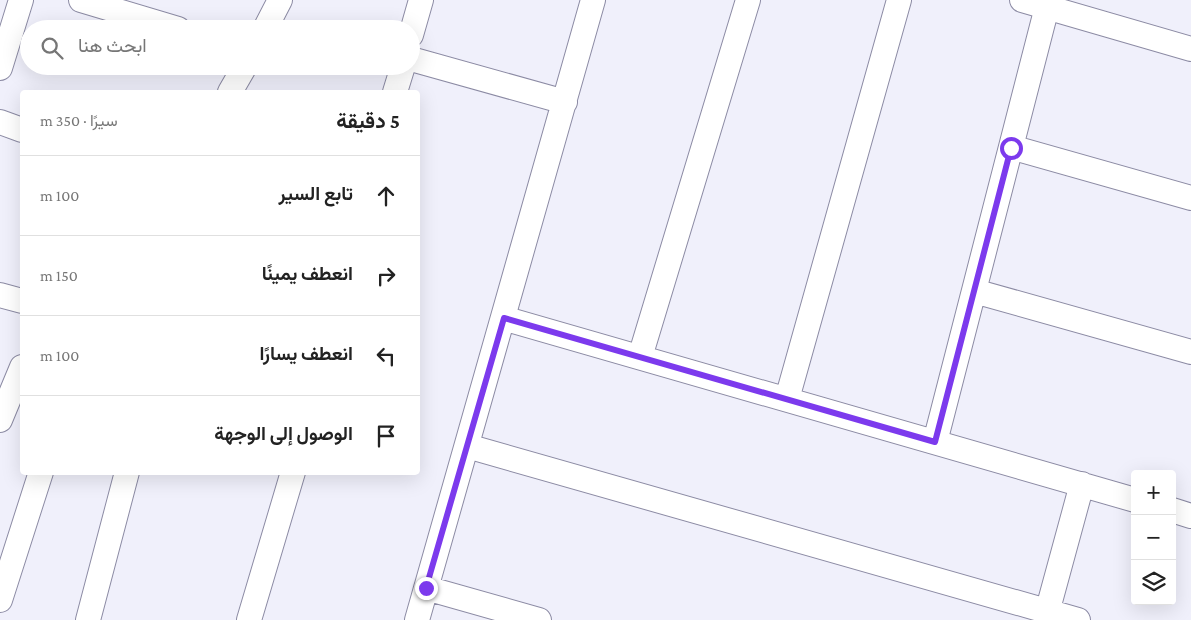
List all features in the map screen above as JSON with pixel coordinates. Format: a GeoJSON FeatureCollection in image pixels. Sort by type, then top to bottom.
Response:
{"type":"FeatureCollection","features":[{"type":"Feature","properties":{"kind":"street"},"geometry":{"type":"LineString","coordinates":[[0,68],[21,0]]}},
{"type":"Feature","properties":{"kind":"street"},"geometry":{"type":"LineString","coordinates":[[81,0],[120,6],[155,20]]}},
{"type":"Feature","properties":{"kind":"street"},"geometry":{"type":"LineString","coordinates":[[270,20],[280,0]]}},
{"type":"Feature","properties":{"kind":"street"},"geometry":{"type":"LineString","coordinates":[[415,20],[421,0]]}},
{"type":"Feature","properties":{"kind":"street"},"geometry":{"type":"LineString","coordinates":[[417,620],[593,0]]}},
{"type":"Feature","properties":{"kind":"street"},"geometry":{"type":"LineString","coordinates":[[640,357],[748,0]]}},
{"type":"Feature","properties":{"kind":"street"},"geometry":{"type":"LineString","coordinates":[[787,399],[899,0]]}},
{"type":"Feature","properties":{"kind":"street"},"geometry":{"type":"LineString","coordinates":[[1022,0],[1191,49]]}},
{"type":"Feature","properties":{"kind":"street"},"geometry":{"type":"LineString","coordinates":[[935,442],[1047,7]]}},
{"type":"Feature","properties":{"kind":"street"},"geometry":{"type":"LineString","coordinates":[[420,62],[565,102]]}},
{"type":"Feature","properties":{"kind":"street"},"geometry":{"type":"LineString","coordinates":[[231,90],[240,75]]}},
{"type":"Feature","properties":{"kind":"street"},"geometry":{"type":"LineString","coordinates":[[396,90],[400,75]]}},
{"type":"Feature","properties":{"kind":"street"},"geometry":{"type":"LineString","coordinates":[[0,122],[20,129]]}},
{"type":"Feature","properties":{"kind":"street"},"geometry":{"type":"LineString","coordinates":[[1011,148],[1191,198]]}},
{"type":"Feature","properties":{"kind":"street"},"geometry":{"type":"LineString","coordinates":[[974,292],[1191,352]]}},
{"type":"Feature","properties":{"kind":"street"},"geometry":{"type":"LineString","coordinates":[[0,294],[20,300]]}},
{"type":"Feature","properties":{"kind":"street"},"geometry":{"type":"LineString","coordinates":[[504,318],[1131,499]]}},
{"type":"Feature","properties":{"kind":"street"},"geometry":{"type":"LineString","coordinates":[[0,420],[20,371]]}},
{"type":"Feature","properties":{"kind":"street"},"geometry":{"type":"LineString","coordinates":[[467,446],[1046,616],[1078,620]]}},
{"type":"Feature","properties":{"kind":"street"},"geometry":{"type":"LineString","coordinates":[[0,600],[40,475]]}},
{"type":"Feature","properties":{"kind":"street"},"geometry":{"type":"LineString","coordinates":[[88,620],[126,475]]}},
{"type":"Feature","properties":{"kind":"street"},"geometry":{"type":"LineString","coordinates":[[249,620],[292,475]]}},
{"type":"Feature","properties":{"kind":"street"},"geometry":{"type":"LineString","coordinates":[[1046,616],[1082,484]]}},
{"type":"Feature","properties":{"kind":"street"},"geometry":{"type":"LineString","coordinates":[[1176,511],[1191,516]]}},
{"type":"Feature","properties":{"kind":"street"},"geometry":{"type":"LineString","coordinates":[[426,588],[539,620]]}},
{"type":"Feature","properties":{"kind":"route"},"geometry":{"type":"LineString","coordinates":[[426,588],[504,318],[935,442],[1011,148]]}}]}
